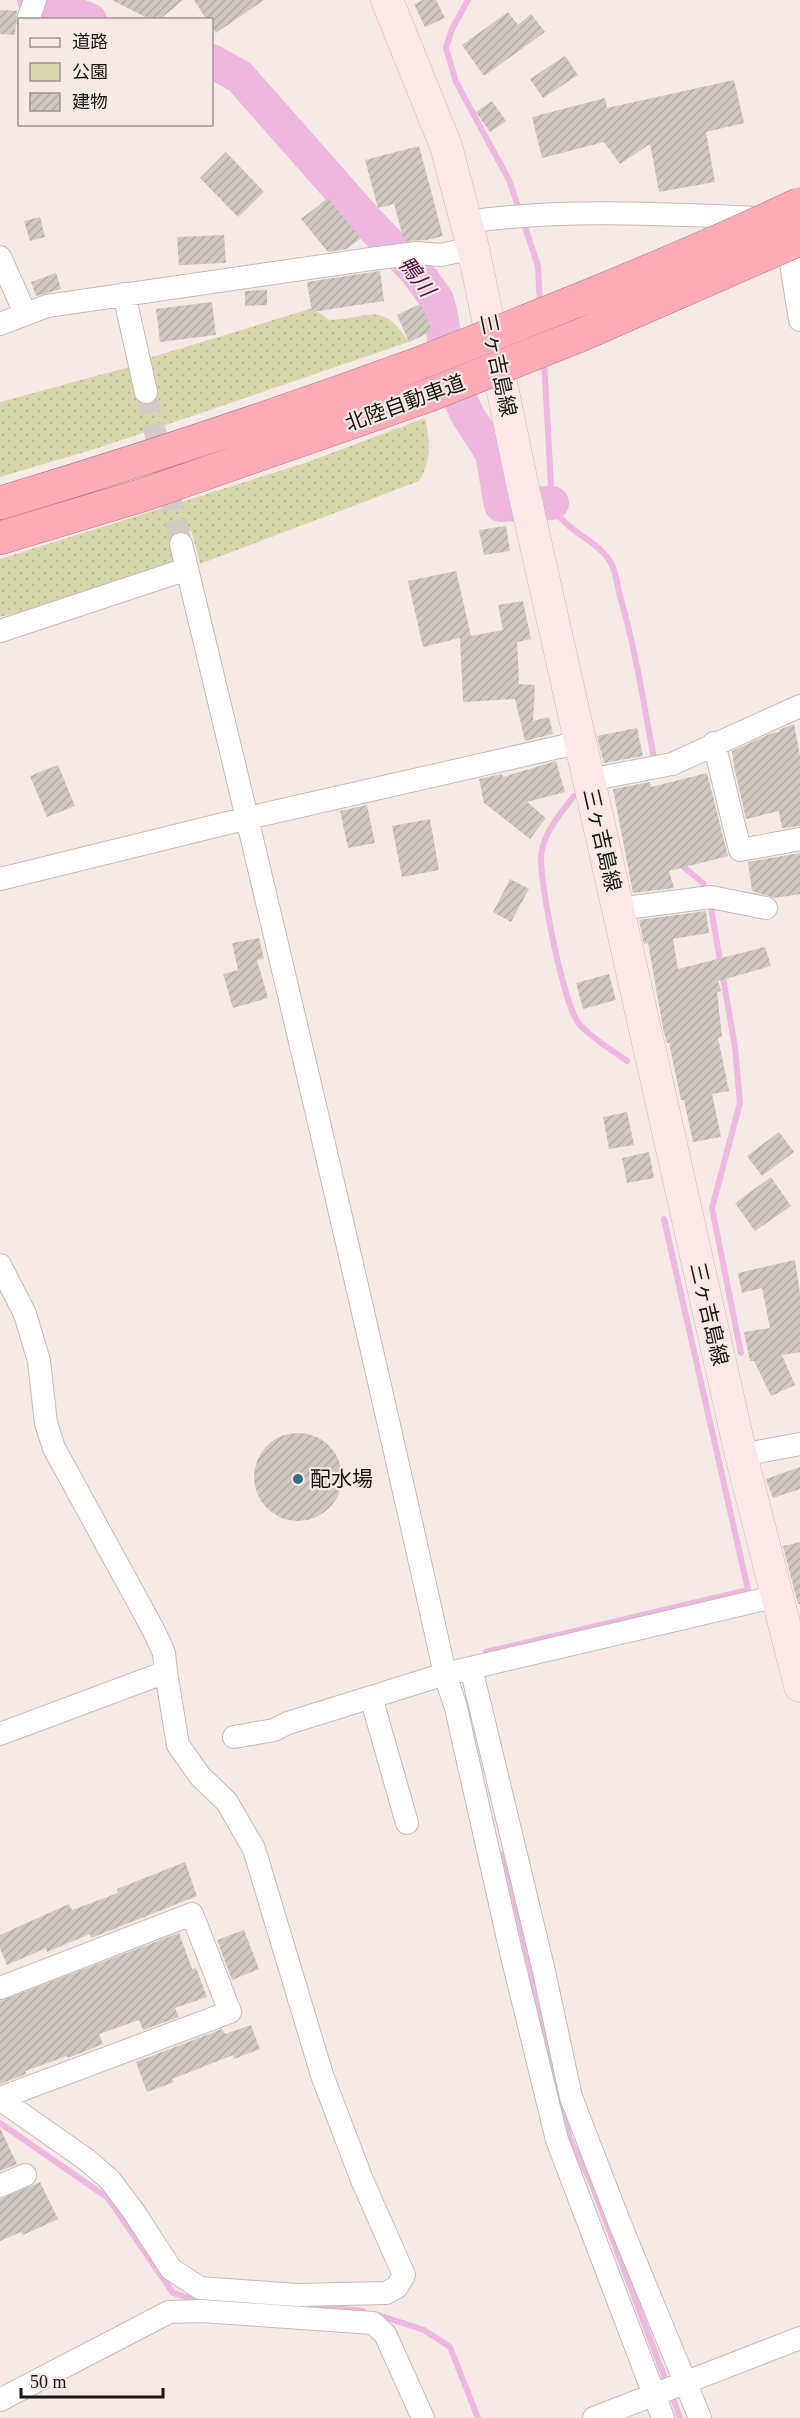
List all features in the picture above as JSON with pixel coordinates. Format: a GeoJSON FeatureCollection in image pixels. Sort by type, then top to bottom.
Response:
{"type":"FeatureCollection","features":[{"type":"Feature","properties":{"kind":"highway","name":"北陸自動車道"},"geometry":{"type":"LineString","coordinates":[[0,503],[234,429],[415,365],[732,236],[796,220]]}},
{"type":"Feature","properties":{"kind":"highway","name":"北陸自動車道"},"geometry":{"type":"LineString","coordinates":[[0,538],[143,495],[427,396],[581,334],[796,220]]}},
{"type":"Feature","properties":{"kind":"main road","name":"三ヶ吉島線"},"geometry":{"type":"LineString","coordinates":[[387,0],[446,146],[470,235],[522,483],[741,1455],[800,1686]]}},
{"type":"Feature","properties":{"kind":"street"},"geometry":{"type":"LineString","coordinates":[[29,18],[35,0]]}},
{"type":"Feature","properties":{"kind":"street"},"geometry":{"type":"LineString","coordinates":[[0,324],[47,306],[417,253],[441,255],[490,218],[622,213],[796,220],[800,320]]}},
{"type":"Feature","properties":{"kind":"street"},"geometry":{"type":"LineString","coordinates":[[0,257],[25,313]]}},
{"type":"Feature","properties":{"kind":"street"},"geometry":{"type":"LineString","coordinates":[[124,294],[146,392]]}},
{"type":"Feature","properties":{"kind":"street"},"geometry":{"type":"LineString","coordinates":[[180,544],[248,818],[376,1366],[445,1674],[456,1708],[511,1952],[557,2140],[663,2418]]}},
{"type":"Feature","properties":{"kind":"street"},"geometry":{"type":"LineString","coordinates":[[0,631],[187,570]]}},
{"type":"Feature","properties":{"kind":"street"},"geometry":{"type":"LineString","coordinates":[[589,780],[672,764],[800,706]]}},
{"type":"Feature","properties":{"kind":"street"},"geometry":{"type":"LineString","coordinates":[[0,879],[248,818],[581,742]]}},
{"type":"Feature","properties":{"kind":"street"},"geometry":{"type":"LineString","coordinates":[[714,743],[740,850],[800,838]]}},
{"type":"Feature","properties":{"kind":"street"},"geometry":{"type":"LineString","coordinates":[[618,909],[711,897],[766,908]]}},
{"type":"Feature","properties":{"kind":"street"},"geometry":{"type":"LineString","coordinates":[[0,1265],[25,1314],[39,1360],[46,1423],[54,1448],[164,1653],[178,1745],[200,1776],[227,1802],[254,1849],[322,2075],[362,2181],[404,2275],[397,2287],[386,2293],[297,2295],[200,2288],[171,2269],[110,2180],[0,2098]]}},
{"type":"Feature","properties":{"kind":"street"},"geometry":{"type":"LineString","coordinates":[[741,1455],[800,1444]]}},
{"type":"Feature","properties":{"kind":"street"},"geometry":{"type":"LineString","coordinates":[[234,1737],[274,1730],[288,1723],[445,1674],[778,1596]]}},
{"type":"Feature","properties":{"kind":"street"},"geometry":{"type":"LineString","coordinates":[[471,1668],[543,1967],[571,2097],[683,2383],[700,2418]]}},
{"type":"Feature","properties":{"kind":"street"},"geometry":{"type":"LineString","coordinates":[[0,1734],[166,1672]]}},
{"type":"Feature","properties":{"kind":"street"},"geometry":{"type":"LineString","coordinates":[[371,1697],[406,1823]]}},
{"type":"Feature","properties":{"kind":"street"},"geometry":{"type":"LineString","coordinates":[[0,1988],[192,1914],[230,2012],[0,2098]]}},
{"type":"Feature","properties":{"kind":"street"},"geometry":{"type":"LineString","coordinates":[[0,2186],[25,2175]]}},
{"type":"Feature","properties":{"kind":"street"},"geometry":{"type":"LineString","coordinates":[[200,2288],[202,2311]]}},
{"type":"Feature","properties":{"kind":"street"},"geometry":{"type":"LineString","coordinates":[[0,2400],[169,2312],[202,2311],[373,2323],[385,2334],[423,2418]]}},
{"type":"Feature","properties":{"kind":"street"},"geometry":{"type":"LineString","coordinates":[[594,2418],[800,2338]]}},
{"type":"Feature","properties":{"kind":"green space"},"geometry":{"type":"Polygon","coordinates":[[[313,308],[329,320],[375,314],[383,316],[399,329],[409,342],[98,448],[0,477],[0,402],[129,367],[138,390],[156,386],[149,358],[313,308]]]}},
{"type":"Feature","properties":{"kind":"green space"},"geometry":{"type":"Polygon","coordinates":[[[425,418],[429,450],[426,466],[419,481],[200,564],[191,530],[172,534],[178,569],[0,617],[0,559],[305,463],[425,418]]]}},
{"type":"Feature","properties":{"kind":"building"},"geometry":{"type":"Polygon","coordinates":[[[112,0],[183,0],[161,18],[147,18],[112,0]]]}},
{"type":"Feature","properties":{"kind":"building"},"geometry":{"type":"Polygon","coordinates":[[[194,0],[264,0],[216,33],[213,28],[213,18],[206,18],[194,0]]]}},
{"type":"Feature","properties":{"kind":"building"},"geometry":{"type":"Polygon","coordinates":[[[423,0],[436,0],[445,18],[425,27],[414,4],[423,0]]]}},
{"type":"Feature","properties":{"kind":"building"},"geometry":{"type":"Polygon","coordinates":[[[0,10],[17,11],[15,35],[0,34],[0,10]]]}},
{"type":"Feature","properties":{"kind":"building"},"geometry":{"type":"Polygon","coordinates":[[[508,12],[518,25],[531,14],[545,32],[484,76],[462,45],[508,12]]]}},
{"type":"Feature","properties":{"kind":"building"},"geometry":{"type":"Polygon","coordinates":[[[565,56],[578,75],[543,98],[530,79],[565,56]]]}},
{"type":"Feature","properties":{"kind":"building"},"geometry":{"type":"Polygon","coordinates":[[[734,80],[744,123],[706,132],[715,182],[659,192],[650,144],[620,164],[604,142],[542,158],[532,117],[605,98],[607,108],[734,80]]]}},
{"type":"Feature","properties":{"kind":"building"},"geometry":{"type":"Polygon","coordinates":[[[492,101],[506,121],[490,132],[476,112],[492,101]]]}},
{"type":"Feature","properties":{"kind":"building"},"geometry":{"type":"Polygon","coordinates":[[[419,146],[443,236],[427,240],[404,241],[394,204],[378,208],[365,160],[419,146]]]}},
{"type":"Feature","properties":{"kind":"building"},"geometry":{"type":"Polygon","coordinates":[[[226,152],[264,192],[238,217],[200,178],[226,152]]]}},
{"type":"Feature","properties":{"kind":"building"},"geometry":{"type":"Polygon","coordinates":[[[328,198],[361,238],[347,249],[328,252],[301,219],[328,198]]]}},
{"type":"Feature","properties":{"kind":"building"},"geometry":{"type":"Polygon","coordinates":[[[40,217],[45,237],[30,241],[24,221],[40,217]]]}},
{"type":"Feature","properties":{"kind":"building"},"geometry":{"type":"Polygon","coordinates":[[[224,235],[226,263],[179,265],[177,237],[224,235]]]}},
{"type":"Feature","properties":{"kind":"building"},"geometry":{"type":"Polygon","coordinates":[[[380,271],[384,301],[312,312],[307,282],[380,271]]]}},
{"type":"Feature","properties":{"kind":"building"},"geometry":{"type":"Polygon","coordinates":[[[56,273],[61,289],[36,296],[31,282],[56,273]]]}},
{"type":"Feature","properties":{"kind":"building"},"geometry":{"type":"Polygon","coordinates":[[[267,290],[267,305],[245,306],[245,291],[267,290]]]}},
{"type":"Feature","properties":{"kind":"building"},"geometry":{"type":"Polygon","coordinates":[[[212,302],[216,335],[160,342],[156,309],[212,302]]]}},
{"type":"Feature","properties":{"kind":"building"},"geometry":{"type":"Polygon","coordinates":[[[420,304],[433,331],[409,342],[397,315],[420,304]]]}},
{"type":"Feature","properties":{"kind":"building"},"geometry":{"type":"Polygon","coordinates":[[[506,526],[510,551],[484,555],[479,530],[506,526]]]}},
{"type":"Feature","properties":{"kind":"building"},"geometry":{"type":"Polygon","coordinates":[[[456,571],[471,636],[503,630],[498,605],[523,601],[531,639],[517,642],[519,684],[535,685],[533,721],[549,717],[553,734],[525,741],[515,699],[463,702],[460,638],[423,647],[408,581],[456,571]]]}},
{"type":"Feature","properties":{"kind":"building"},"geometry":{"type":"Polygon","coordinates":[[[794,724],[800,756],[800,826],[782,828],[779,811],[746,819],[732,751],[794,724]]]}},
{"type":"Feature","properties":{"kind":"building"},"geometry":{"type":"Polygon","coordinates":[[[637,728],[643,756],[604,763],[597,736],[637,728]]]}},
{"type":"Feature","properties":{"kind":"building"},"geometry":{"type":"Polygon","coordinates":[[[556,761],[565,792],[527,802],[546,818],[530,839],[484,803],[479,779],[502,774],[503,777],[556,761]]]}},
{"type":"Feature","properties":{"kind":"building"},"geometry":{"type":"Polygon","coordinates":[[[58,765],[75,806],[47,817],[30,776],[58,765]]]}},
{"type":"Feature","properties":{"kind":"building"},"geometry":{"type":"Polygon","coordinates":[[[707,773],[728,856],[669,871],[674,888],[633,893],[613,789],[650,782],[651,787],[707,773]]]}},
{"type":"Feature","properties":{"kind":"building"},"geometry":{"type":"Polygon","coordinates":[[[367,805],[375,843],[348,848],[340,811],[367,805]]]}},
{"type":"Feature","properties":{"kind":"building"},"geometry":{"type":"Polygon","coordinates":[[[430,819],[439,870],[402,877],[392,826],[430,819]]]}},
{"type":"Feature","properties":{"kind":"building"},"geometry":{"type":"Polygon","coordinates":[[[800,853],[800,894],[775,898],[752,891],[748,862],[800,853]]]}},
{"type":"Feature","properties":{"kind":"building"},"geometry":{"type":"Polygon","coordinates":[[[510,879],[529,889],[511,922],[493,912],[510,879]]]}},
{"type":"Feature","properties":{"kind":"building"},"geometry":{"type":"Polygon","coordinates":[[[706,911],[709,933],[673,939],[678,969],[765,947],[771,966],[718,981],[721,991],[717,992],[722,1037],[718,1038],[729,1091],[712,1094],[721,1137],[693,1142],[669,1043],[664,1033],[648,943],[644,944],[639,920],[706,911]]]}},
{"type":"Feature","properties":{"kind":"building"},"geometry":{"type":"Polygon","coordinates":[[[259,938],[264,959],[257,960],[268,998],[233,1008],[223,974],[238,970],[232,943],[259,938]]]}},
{"type":"Feature","properties":{"kind":"building"},"geometry":{"type":"Polygon","coordinates":[[[609,974],[616,1000],[583,1009],[576,983],[609,974]]]}},
{"type":"Feature","properties":{"kind":"building"},"geometry":{"type":"Polygon","coordinates":[[[627,1112],[634,1145],[609,1149],[603,1117],[627,1112]]]}},
{"type":"Feature","properties":{"kind":"building"},"geometry":{"type":"Polygon","coordinates":[[[779,1132],[794,1152],[762,1176],[747,1156],[779,1132]]]}},
{"type":"Feature","properties":{"kind":"building"},"geometry":{"type":"Polygon","coordinates":[[[649,1152],[654,1178],[627,1183],[622,1158],[649,1152]]]}},
{"type":"Feature","properties":{"kind":"building"},"geometry":{"type":"Polygon","coordinates":[[[771,1177],[791,1206],[755,1231],[735,1203],[771,1177]]]}},
{"type":"Feature","properties":{"kind":"building"},"geometry":{"type":"Polygon","coordinates":[[[795,1260],[800,1294],[800,1352],[782,1355],[795,1385],[771,1396],[754,1361],[750,1361],[744,1332],[770,1328],[762,1288],[742,1293],[738,1273],[795,1260]]]}},
{"type":"Feature","properties":{"kind":"building","name":"配水場"},"geometry":{"type":"Polygon","coordinates":[[[289,1433],[307,1433],[323,1440],[335,1452],[342,1468],[342,1486],[335,1502],[323,1514],[307,1521],[289,1521],[273,1514],[261,1502],[254,1486],[254,1468],[261,1452],[273,1440],[289,1433]]]}},
{"type":"Feature","properties":{"kind":"building"},"geometry":{"type":"Polygon","coordinates":[[[800,1467],[800,1489],[773,1498],[766,1479],[800,1467]]]}},
{"type":"Feature","properties":{"kind":"building"},"geometry":{"type":"Polygon","coordinates":[[[800,1542],[800,1604],[798,1604],[783,1546],[800,1542]]]}},
{"type":"Feature","properties":{"kind":"building"},"geometry":{"type":"Polygon","coordinates":[[[185,1862],[197,1896],[91,1938],[90,1934],[47,1952],[46,1948],[7,1965],[0,1948],[0,1935],[69,1904],[72,1910],[118,1893],[117,1889],[185,1862]]]}},
{"type":"Feature","properties":{"kind":"building"},"geometry":{"type":"Polygon","coordinates":[[[244,1930],[259,1969],[232,1980],[217,1940],[244,1930]]]}},
{"type":"Feature","properties":{"kind":"building"},"geometry":{"type":"Polygon","coordinates":[[[179,1933],[192,1969],[196,1968],[207,1997],[175,2008],[179,2017],[143,2030],[139,2020],[99,2034],[103,2044],[25,2071],[26,2074],[0,2084],[0,2001],[179,1933]]]}},
{"type":"Feature","properties":{"kind":"building"},"geometry":{"type":"Polygon","coordinates":[[[251,2025],[260,2049],[234,2059],[233,2055],[172,2079],[174,2082],[147,2092],[136,2062],[222,2029],[225,2034],[251,2025]]]}},
{"type":"Feature","properties":{"kind":"building"},"geometry":{"type":"Polygon","coordinates":[[[0,2128],[17,2164],[0,2171],[0,2128]]]}},
{"type":"Feature","properties":{"kind":"building"},"geometry":{"type":"Polygon","coordinates":[[[40,2182],[58,2219],[23,2235],[21,2232],[0,2241],[0,2199],[40,2182]]]}},
{"type":"Feature","properties":{"kind":"waterway","name":"鴨川"},"geometry":{"type":"LineString","coordinates":[[34,0],[84,18]]}},
{"type":"Feature","properties":{"kind":"waterway"},"geometry":{"type":"LineString","coordinates":[[468,0],[452,29],[446,48],[456,82],[509,180],[520,212]]}},
{"type":"Feature","properties":{"kind":"waterway","name":"鴨川"},"geometry":{"type":"LineString","coordinates":[[213,62],[240,77],[367,221],[417,272],[437,300],[442,320],[448,374],[468,416],[492,453],[501,505],[552,503]]}},
{"type":"Feature","properties":{"kind":"waterway"},"geometry":{"type":"LineString","coordinates":[[523,221],[538,266],[540,305]]}},
{"type":"Feature","properties":{"kind":"waterway"},"geometry":{"type":"LineString","coordinates":[[544,360],[552,503],[563,521],[596,546],[614,569],[631,637],[655,763]]}},
{"type":"Feature","properties":{"kind":"waterway"},"geometry":{"type":"LineString","coordinates":[[574,796],[549,831],[541,855],[544,890],[554,943],[567,995],[580,1025],[627,1061]]}},
{"type":"Feature","properties":{"kind":"waterway"},"geometry":{"type":"LineString","coordinates":[[679,863],[703,883],[711,908],[735,1047],[740,1103],[712,1208],[741,1353]]}},
{"type":"Feature","properties":{"kind":"waterway"},"geometry":{"type":"LineString","coordinates":[[486,1652],[748,1590],[664,1219]]}},
{"type":"Feature","properties":{"kind":"waterway"},"geometry":{"type":"LineString","coordinates":[[504,1853],[569,2137],[592,2184],[667,2384]]}},
{"type":"Feature","properties":{"kind":"waterway"},"geometry":{"type":"LineString","coordinates":[[0,2123],[108,2198],[173,2293],[201,2302]]}},
{"type":"Feature","properties":{"kind":"waterway"},"geometry":{"type":"LineString","coordinates":[[313,2306],[363,2311]]}},
{"type":"Feature","properties":{"kind":"waterway"},"geometry":{"type":"LineString","coordinates":[[375,2314],[424,2330],[450,2347],[478,2418]]}},
{"type":"Feature","properties":{"kind":"waterway"},"geometry":{"type":"LineString","coordinates":[[671,2393],[680,2418]]}},
{"type":"Feature","properties":{"kind":"tunnel"},"geometry":{"type":"LineString","coordinates":[[146,392],[181,544]]}},
{"type":"Feature","properties":{"kind":"place","name":"配水場"},"geometry":{"type":"Point","coordinates":[298,1479]}}]}
